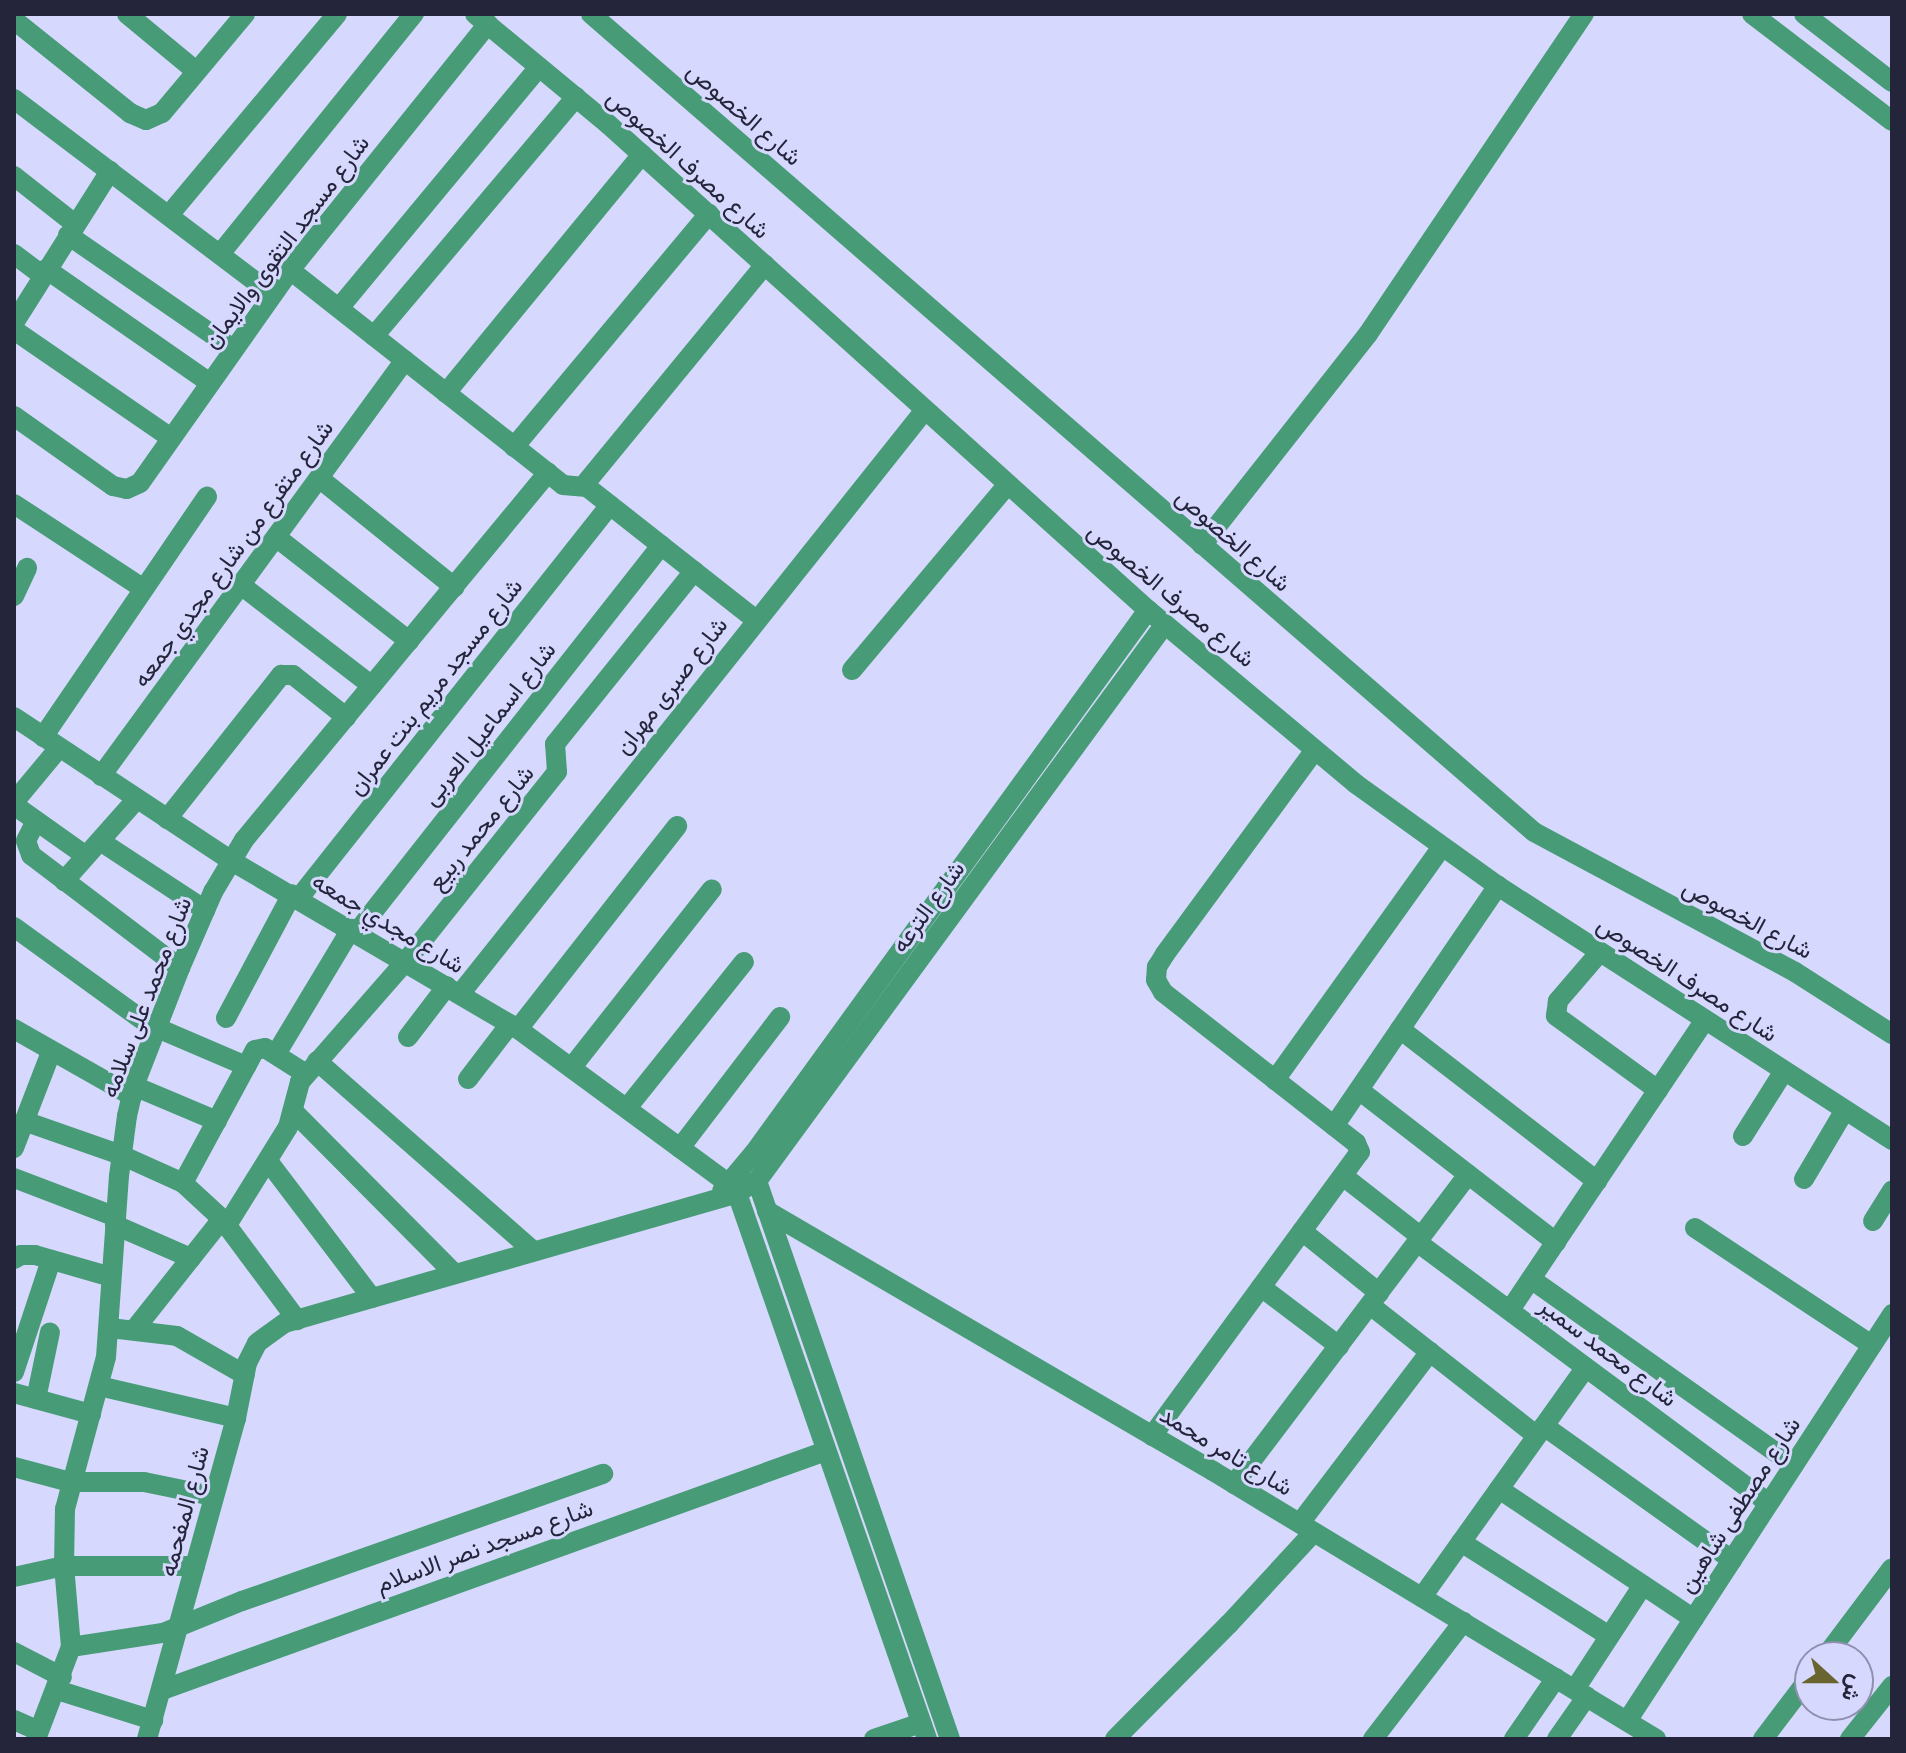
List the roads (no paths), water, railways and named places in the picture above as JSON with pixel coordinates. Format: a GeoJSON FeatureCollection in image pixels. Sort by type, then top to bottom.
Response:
{"type":"FeatureCollection","features":[{"type":"Feature","properties":{"kind":"street"},"geometry":{"type":"LineString","coordinates":[[127,14],[196,71]]}},
{"type":"Feature","properties":{"kind":"street"},"geometry":{"type":"LineString","coordinates":[[169,215],[337,14]]}},
{"type":"Feature","properties":{"kind":"street"},"geometry":{"type":"LineString","coordinates":[[220,254],[414,14]]}},
{"type":"Feature","properties":{"kind":"street","name":"شارع الخصوص"},"geometry":{"type":"LineString","coordinates":[[591,14],[1534,832],[1795,972],[1892,1034]]}},
{"type":"Feature","properties":{"kind":"street"},"geometry":{"type":"LineString","coordinates":[[1202,545],[1368,334],[1584,14]]}},
{"type":"Feature","properties":{"kind":"street"},"geometry":{"type":"LineString","coordinates":[[1752,14],[1892,121]]}},
{"type":"Feature","properties":{"kind":"street"},"geometry":{"type":"LineString","coordinates":[[1804,14],[1892,82]]}},
{"type":"Feature","properties":{"kind":"street"},"geometry":{"type":"LineString","coordinates":[[14,20],[130,113],[146,120],[162,113],[233,18]]}},
{"type":"Feature","properties":{"kind":"street","name":"شارع مصرف الخصوص"},"geometry":{"type":"LineString","coordinates":[[481,19],[642,154],[1148,610],[1315,750],[1441,848],[1892,1140]]}},
{"type":"Feature","properties":{"kind":"street","name":"شارع مسجد التقوى والايمان"},"geometry":{"type":"LineString","coordinates":[[14,416],[113,486],[127,489],[140,483],[272,294],[481,19]]}},
{"type":"Feature","properties":{"kind":"street"},"geometry":{"type":"LineString","coordinates":[[339,308],[539,67]]}},
{"type":"Feature","properties":{"kind":"street"},"geometry":{"type":"LineString","coordinates":[[374,336],[576,97]]}},
{"type":"Feature","properties":{"kind":"street"},"geometry":{"type":"LineString","coordinates":[[14,99],[272,294]]}},
{"type":"Feature","properties":{"kind":"street"},"geometry":{"type":"LineString","coordinates":[[446,393],[642,154]]}},
{"type":"Feature","properties":{"kind":"street"},"geometry":{"type":"LineString","coordinates":[[14,323],[110,171]]}},
{"type":"Feature","properties":{"kind":"street"},"geometry":{"type":"LineString","coordinates":[[14,176],[72,229],[233,349]]}},
{"type":"Feature","properties":{"kind":"street"},"geometry":{"type":"LineString","coordinates":[[514,447],[709,214]]}},
{"type":"Feature","properties":{"kind":"street"},"geometry":{"type":"LineString","coordinates":[[14,254],[210,383]]}},
{"type":"Feature","properties":{"kind":"street"},"geometry":{"type":"LineString","coordinates":[[290,270],[567,488],[584,485],[765,265]]}},
{"type":"Feature","properties":{"kind":"street"},"geometry":{"type":"LineString","coordinates":[[14,330],[171,438]]}},
{"type":"Feature","properties":{"kind":"street","name":"شارع متفرع من شارع مجدي جمعه"},"geometry":{"type":"LineString","coordinates":[[101,776],[405,360]]}},
{"type":"Feature","properties":{"kind":"street","name":"شارع صبرى مهران"},"geometry":{"type":"LineString","coordinates":[[408,1037],[453,990],[924,411]]}},
{"type":"Feature","properties":{"kind":"street","name":"شارع محمد على سلامه"},"geometry":{"type":"LineString","coordinates":[[38,1736],[60,1684],[71,1647],[63,1537],[70,1482],[99,1386],[110,1328],[121,1155],[133,1091],[180,968],[230,860],[548,473]]}},
{"type":"Feature","properties":{"kind":"street"},"geometry":{"type":"LineString","coordinates":[[319,478],[454,587]]}},
{"type":"Feature","properties":{"kind":"street"},"geometry":{"type":"LineString","coordinates":[[584,485],[755,619]]}},
{"type":"Feature","properties":{"kind":"street"},"geometry":{"type":"LineString","coordinates":[[852,670],[1007,485]]}},
{"type":"Feature","properties":{"kind":"street"},"geometry":{"type":"LineString","coordinates":[[205,910],[36,821],[14,804],[144,589],[207,497]]}},
{"type":"Feature","properties":{"kind":"street"},"geometry":{"type":"LineString","coordinates":[[14,504],[144,589]]}},
{"type":"Feature","properties":{"kind":"street","name":"شارع مسجد مريم بنت عمران"},"geometry":{"type":"LineString","coordinates":[[226,1018],[295,896],[610,505]]}},
{"type":"Feature","properties":{"kind":"street"},"geometry":{"type":"LineString","coordinates":[[276,537],[409,641]]}},
{"type":"Feature","properties":{"kind":"street","name":"شارع اسماعيل العربى"},"geometry":{"type":"LineString","coordinates":[[276,1054],[354,931],[661,545]]}},
{"type":"Feature","properties":{"kind":"street"},"geometry":{"type":"LineString","coordinates":[[14,596],[27,568]]}},
{"type":"Feature","properties":{"kind":"street","name":"شارع محمد ربيع"},"geometry":{"type":"LineString","coordinates":[[312,1068],[406,961],[557,772],[555,744],[694,571]]}},
{"type":"Feature","properties":{"kind":"street"},"geometry":{"type":"LineString","coordinates":[[241,585],[372,686]]}},
{"type":"Feature","properties":{"kind":"street","name":"شارع الترعه"},"geometry":{"type":"LineString","coordinates":[[727,1191],[1148,610]]}},
{"type":"Feature","properties":{"kind":"street","name":"شارع الترعه"},"geometry":{"type":"LineString","coordinates":[[297,1320],[757,1181],[1165,624]]}},
{"type":"Feature","properties":{"kind":"street"},"geometry":{"type":"LineString","coordinates":[[167,819],[281,675],[293,675],[346,717]]}},
{"type":"Feature","properties":{"kind":"street","name":"شارع مجدي جمعه"},"geometry":{"type":"LineString","coordinates":[[14,717],[230,860],[514,1026],[680,1148],[727,1191]]}},
{"type":"Feature","properties":{"kind":"street"},"geometry":{"type":"LineString","coordinates":[[1152,1436],[1360,1149],[1163,992],[1155,974],[1165,954],[1315,750]]}},
{"type":"Feature","properties":{"kind":"street"},"geometry":{"type":"LineString","coordinates":[[64,881],[136,800]]}},
{"type":"Feature","properties":{"kind":"street"},"geometry":{"type":"LineString","coordinates":[[36,821],[28,833],[28,848],[36,860],[180,968]]}},
{"type":"Feature","properties":{"kind":"street"},"geometry":{"type":"LineString","coordinates":[[468,1079],[677,826]]}},
{"type":"Feature","properties":{"kind":"street"},"geometry":{"type":"LineString","coordinates":[[1275,1080],[1441,848]]}},
{"type":"Feature","properties":{"kind":"street"},"geometry":{"type":"LineString","coordinates":[[1334,1126],[1498,886]]}},
{"type":"Feature","properties":{"kind":"street"},"geometry":{"type":"LineString","coordinates":[[572,1067],[712,889]]}},
{"type":"Feature","properties":{"kind":"street"},"geometry":{"type":"LineString","coordinates":[[14,927],[156,1028],[246,1066]]}},
{"type":"Feature","properties":{"kind":"street"},"geometry":{"type":"LineString","coordinates":[[1600,952],[1556,1004],[1556,1016],[1658,1090]]}},
{"type":"Feature","properties":{"kind":"street"},"geometry":{"type":"LineString","coordinates":[[627,1108],[744,962]]}},
{"type":"Feature","properties":{"kind":"street"},"geometry":{"type":"LineString","coordinates":[[680,1148],[780,1017]]}},
{"type":"Feature","properties":{"kind":"street"},"geometry":{"type":"LineString","coordinates":[[1510,1310],[1705,1020]]}},
{"type":"Feature","properties":{"kind":"street"},"geometry":{"type":"LineString","coordinates":[[14,1029],[51,1052],[133,1091],[217,1121]]}},
{"type":"Feature","properties":{"kind":"street"},"geometry":{"type":"LineString","coordinates":[[1400,1029],[1597,1181]]}},
{"type":"Feature","properties":{"kind":"street"},"geometry":{"type":"LineString","coordinates":[[183,1183],[246,1066],[258,1048],[265,1048],[312,1068],[532,1250]]}},
{"type":"Feature","properties":{"kind":"street"},"geometry":{"type":"LineString","coordinates":[[14,1148],[51,1052]]}},
{"type":"Feature","properties":{"kind":"street"},"geometry":{"type":"LineString","coordinates":[[134,1330],[224,1222],[268,1161],[293,1111],[295,1091],[312,1068]]}},
{"type":"Feature","properties":{"kind":"street"},"geometry":{"type":"LineString","coordinates":[[1743,1136],[1784,1071]]}},
{"type":"Feature","properties":{"kind":"street"},"geometry":{"type":"LineString","coordinates":[[1359,1090],[1556,1242]]}},
{"type":"Feature","properties":{"kind":"street"},"geometry":{"type":"LineString","coordinates":[[1804,1179],[1845,1110]]}},
{"type":"Feature","properties":{"kind":"street"},"geometry":{"type":"LineString","coordinates":[[293,1111],[454,1273]]}},
{"type":"Feature","properties":{"kind":"street"},"geometry":{"type":"LineString","coordinates":[[24,1121],[121,1155],[183,1183],[224,1222],[297,1320]]}},
{"type":"Feature","properties":{"kind":"street"},"geometry":{"type":"LineString","coordinates":[[268,1161],[372,1298]]}},
{"type":"Feature","properties":{"kind":"street"},"geometry":{"type":"LineString","coordinates":[[1234,1484],[1468,1175]]}},
{"type":"Feature","properties":{"kind":"street","name":"شارع محمد سمير"},"geometry":{"type":"LineString","coordinates":[[1343,1176],[1510,1310],[1769,1503]]}},
{"type":"Feature","properties":{"kind":"street"},"geometry":{"type":"LineString","coordinates":[[14,1178],[115,1221],[191,1258]]}},
{"type":"Feature","properties":{"kind":"street"},"geometry":{"type":"LineString","coordinates":[[757,1181],[950,1739]]}},
{"type":"Feature","properties":{"kind":"street"},"geometry":{"type":"LineString","coordinates":[[1873,1221],[1892,1190]]}},
{"type":"Feature","properties":{"kind":"street"},"geometry":{"type":"LineString","coordinates":[[727,1191],[826,1451],[924,1731],[874,1739]]}},
{"type":"Feature","properties":{"kind":"street","name":"شارع تامر محمد"},"geometry":{"type":"LineString","coordinates":[[767,1211],[1234,1484],[1656,1739]]}},
{"type":"Feature","properties":{"kind":"street"},"geometry":{"type":"LineString","coordinates":[[1695,1228],[1872,1345]]}},
{"type":"Feature","properties":{"kind":"street"},"geometry":{"type":"LineString","coordinates":[[1302,1231],[1430,1352],[1732,1560]]}},
{"type":"Feature","properties":{"kind":"street"},"geometry":{"type":"LineString","coordinates":[[14,1259],[27,1255],[111,1277]]}},
{"type":"Feature","properties":{"kind":"street"},"geometry":{"type":"LineString","coordinates":[[14,1372],[51,1260]]}},
{"type":"Feature","properties":{"kind":"street"},"geometry":{"type":"LineString","coordinates":[[1531,1279],[1794,1465]]}},
{"type":"Feature","properties":{"kind":"street"},"geometry":{"type":"LineString","coordinates":[[1261,1287],[1339,1346]]}},
{"type":"Feature","properties":{"kind":"street","name":"شارع مصطفى شاهين"},"geometry":{"type":"LineString","coordinates":[[1627,1721],[1892,1314]]}},
{"type":"Feature","properties":{"kind":"street","name":"شارع المفحمه"},"geometry":{"type":"LineString","coordinates":[[150,1729],[236,1418],[245,1375],[257,1343],[275,1328],[297,1320]]}},
{"type":"Feature","properties":{"kind":"street"},"geometry":{"type":"LineString","coordinates":[[110,1328],[186,1340],[245,1375]]}},
{"type":"Feature","properties":{"kind":"street"},"geometry":{"type":"LineString","coordinates":[[36,1399],[50,1332]]}},
{"type":"Feature","properties":{"kind":"street"},"geometry":{"type":"LineString","coordinates":[[1115,1739],[1221,1633],[1307,1528],[1430,1352]]}},
{"type":"Feature","properties":{"kind":"street"},"geometry":{"type":"LineString","coordinates":[[1422,1597],[1586,1367]]}},
{"type":"Feature","properties":{"kind":"street"},"geometry":{"type":"LineString","coordinates":[[99,1386],[236,1418]]}},
{"type":"Feature","properties":{"kind":"street"},"geometry":{"type":"LineString","coordinates":[[14,1393],[91,1414]]}},
{"type":"Feature","properties":{"kind":"street","name":"شارع مسجد نصر الاسلام"},"geometry":{"type":"LineString","coordinates":[[162,1690],[826,1451]]}},
{"type":"Feature","properties":{"kind":"street"},"geometry":{"type":"LineString","coordinates":[[14,1467],[70,1482],[114,1479],[213,1496]]}},
{"type":"Feature","properties":{"kind":"street"},"geometry":{"type":"LineString","coordinates":[[71,1647],[147,1637],[178,1627],[242,1601],[603,1474]]}},
{"type":"Feature","properties":{"kind":"street"},"geometry":{"type":"LineString","coordinates":[[1499,1489],[1694,1619]]}},
{"type":"Feature","properties":{"kind":"street"},"geometry":{"type":"LineString","coordinates":[[1461,1542],[1609,1636]]}},
{"type":"Feature","properties":{"kind":"street"},"geometry":{"type":"LineString","coordinates":[[14,1577],[64,1566],[195,1566]]}},
{"type":"Feature","properties":{"kind":"street"},"geometry":{"type":"LineString","coordinates":[[1837,1641],[1892,1568]]}},
{"type":"Feature","properties":{"kind":"street"},"geometry":{"type":"LineString","coordinates":[[1557,1739],[1609,1636],[1643,1585]]}},
{"type":"Feature","properties":{"kind":"street"},"geometry":{"type":"LineString","coordinates":[[1373,1739],[1463,1622]]}},
{"type":"Feature","properties":{"kind":"street"},"geometry":{"type":"LineString","coordinates":[[14,1652],[60,1684],[150,1729]]}},
{"type":"Feature","properties":{"kind":"street"},"geometry":{"type":"LineString","coordinates":[[1514,1739],[1556,1678]]}},
{"type":"Feature","properties":{"kind":"street"},"geometry":{"type":"LineString","coordinates":[[1850,1739],[1892,1686]]}},
{"type":"Feature","properties":{"kind":"street"},"geometry":{"type":"LineString","coordinates":[[1763,1739],[1794,1698]]}},
{"type":"Feature","properties":{"kind":"street"},"geometry":{"type":"LineString","coordinates":[[14,1720],[38,1736]]}}]}
